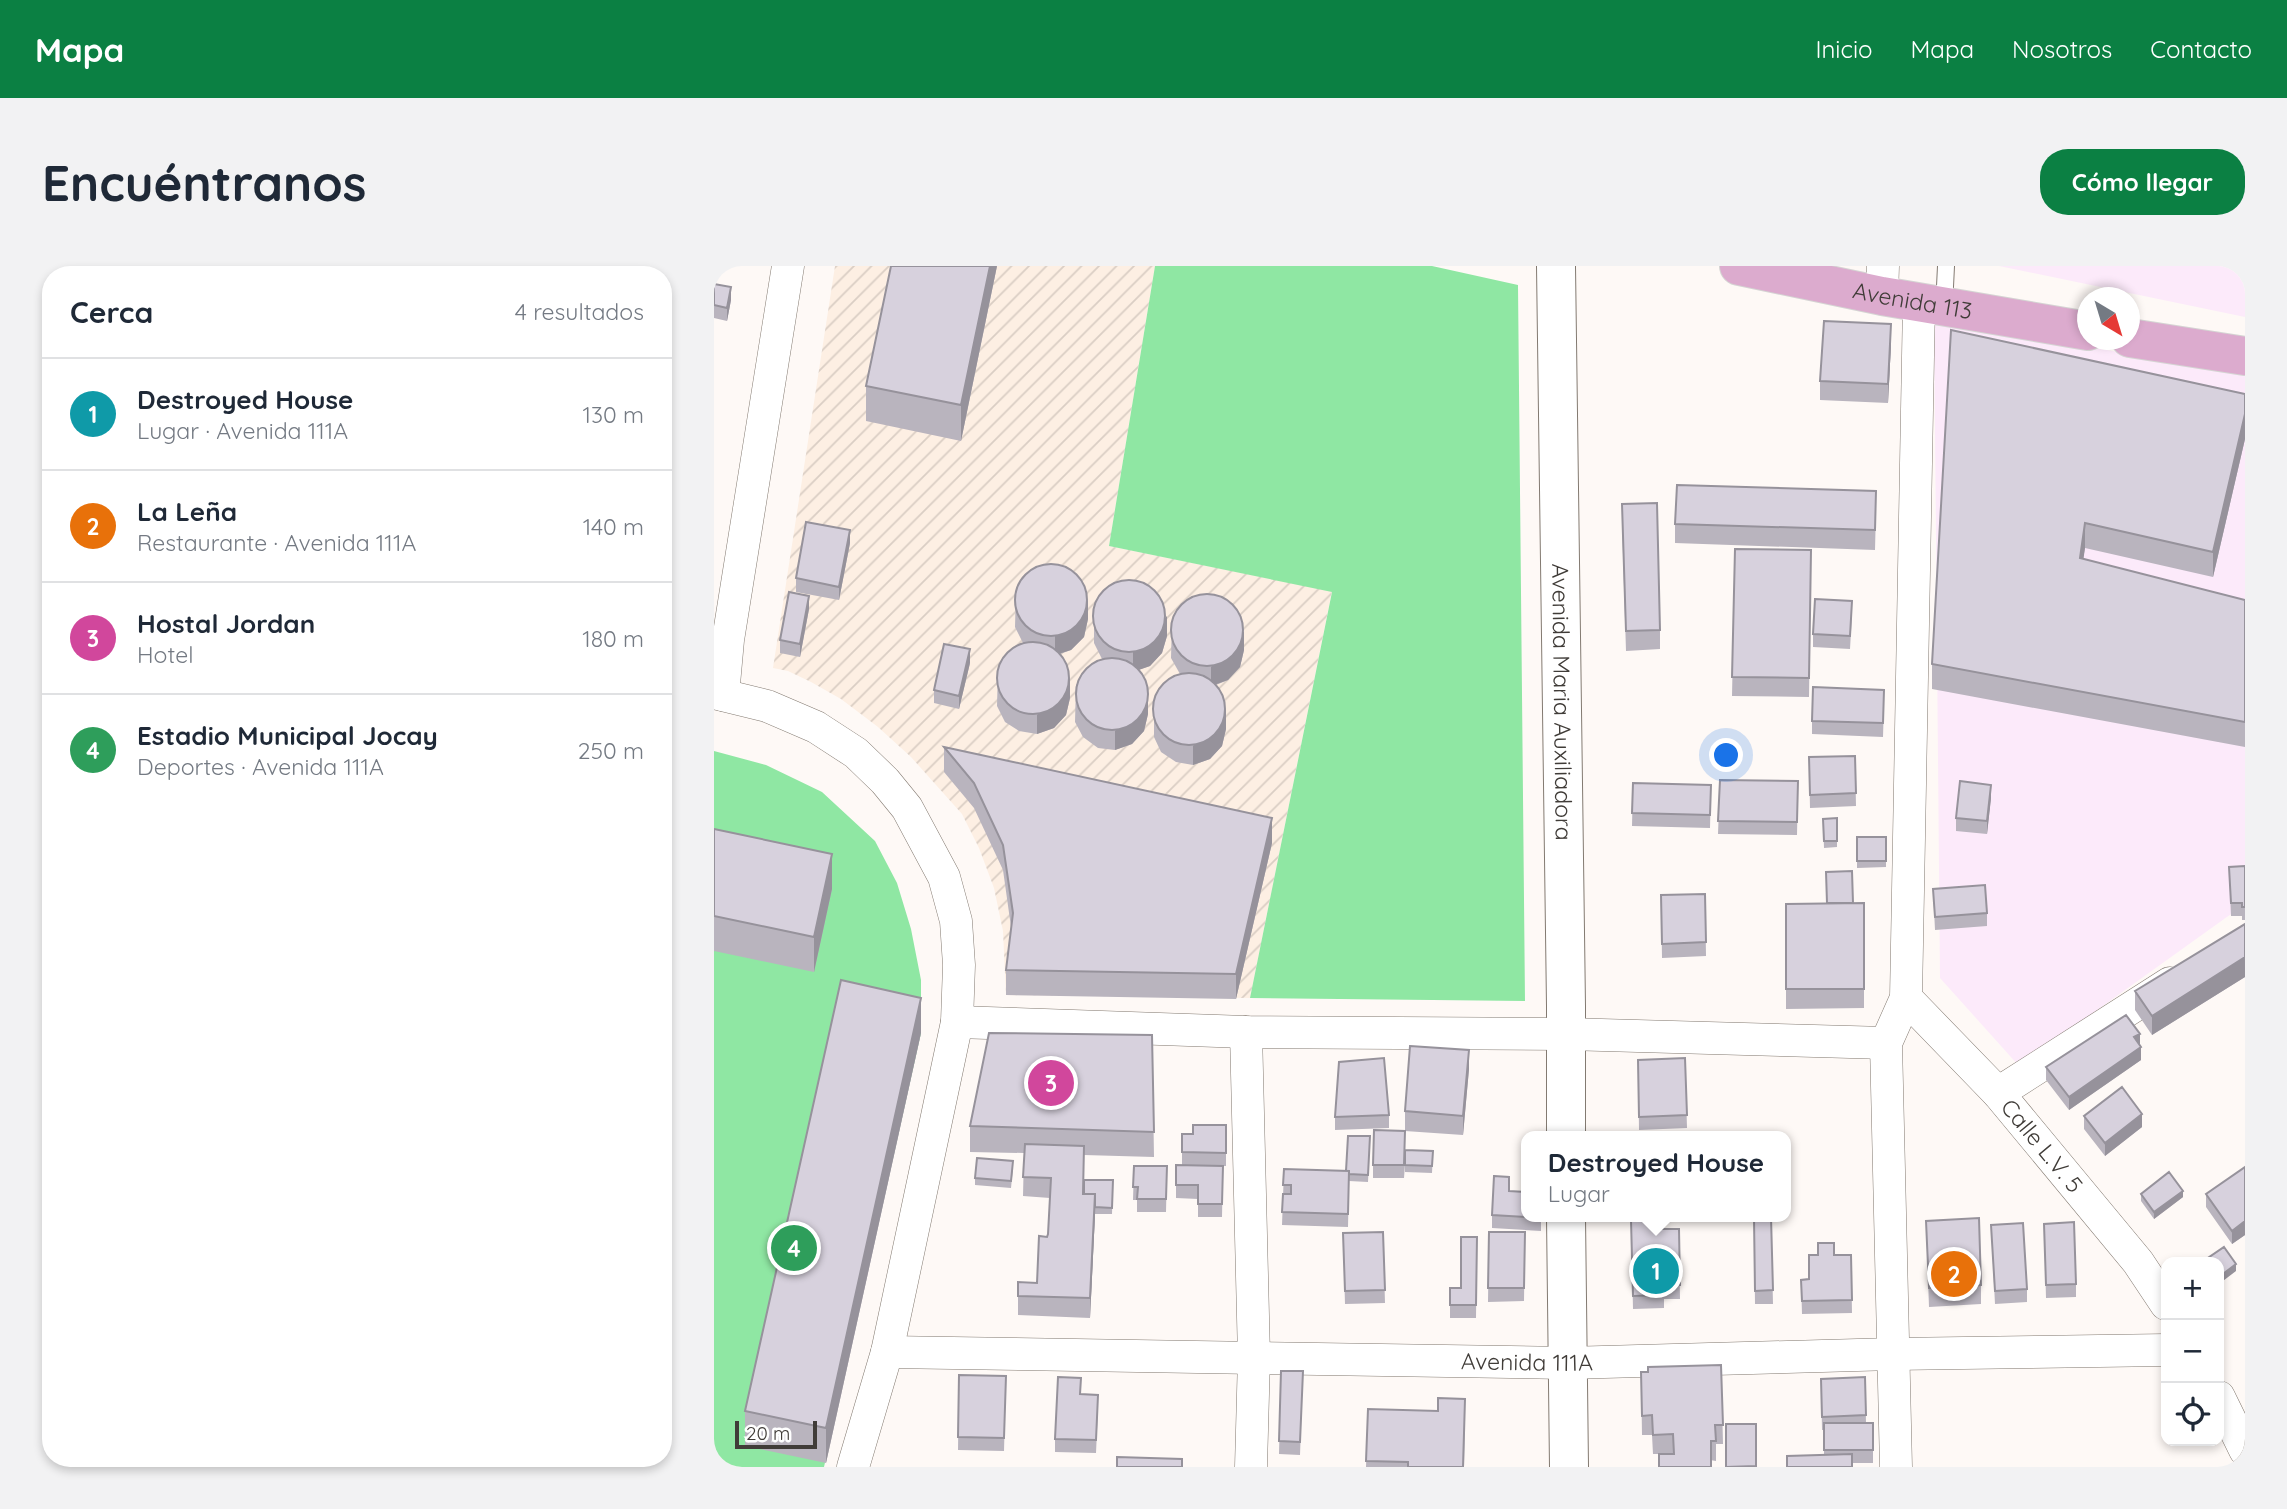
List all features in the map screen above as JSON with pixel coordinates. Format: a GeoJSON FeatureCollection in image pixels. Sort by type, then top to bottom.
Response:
{"type":"FeatureCollection","features":[{"type":"Feature","properties":{"kind":"main road","name":"Avenida Maria Auxiliadora"},"geometry":{"type":"LineString","coordinates":[[1556,266],[1566,1131]]}},
{"type":"Feature","properties":{"kind":"main road","name":"Avenida 113"},"geometry":{"type":"LineString","coordinates":[[1739,266],[1882,281],[1931,305],[2077,329]]}},
{"type":"Feature","properties":{"kind":"main road"},"geometry":{"type":"LineString","coordinates":[[2140,340],[2245,356]]}},
{"type":"Feature","properties":{"kind":"main road"},"geometry":{"type":"LineString","coordinates":[[1566,1222],[1569,1467]]}},
{"type":"Feature","properties":{"kind":"street"},"geometry":{"type":"LineString","coordinates":[[788,266],[729,640],[718,694],[767,706],[816,727],[856,753],[885,780],[907,808],[944,877],[956,921],[959,965],[957,1022],[887,1352],[858,1462]]}},
{"type":"Feature","properties":{"kind":"street"},"geometry":{"type":"LineString","coordinates":[[1896,1467],[1886,1043],[1906,998],[1931,305]]}},
{"type":"Feature","properties":{"kind":"street"},"geometry":{"type":"LineString","coordinates":[[1998,1093],[2192,969]]}},
{"type":"Feature","properties":{"kind":"street","name":"Calle L.V. 5"},"geometry":{"type":"LineString","coordinates":[[1906,998],[1998,1093],[2138,1262],[2161,1296]]}},
{"type":"Feature","properties":{"kind":"street"},"geometry":{"type":"LineString","coordinates":[[957,1022],[1246,1032],[1566,1034],[1886,1043]]}},
{"type":"Feature","properties":{"kind":"street"},"geometry":{"type":"LineString","coordinates":[[1246,1032],[1254,1357],[1251,1467]]}},
{"type":"Feature","properties":{"kind":"street","name":"Avenida 111A"},"geometry":{"type":"LineString","coordinates":[[887,1352],[1567,1363],[2161,1350]]}},
{"type":"Feature","properties":{"kind":"street"},"geometry":{"type":"LineString","coordinates":[[2224,1406],[2245,1450]]}},
{"type":"Feature","properties":{"kind":"lane"},"geometry":{"type":"LineString","coordinates":[[1931,305],[1945,266]]}},
{"type":"Feature","properties":{"kind":"shaded area"},"geometry":{"type":"Polygon","coordinates":[[[835,266],[1155,266],[1109,546],[1332,591],[1250,998],[1006,995],[1003,931],[994,888],[979,848],[962,814],[911,757],[878,727],[841,699],[811,682],[788,671],[773,668],[835,266]]]}},
{"type":"Feature","properties":{"kind":"shaded area"},"geometry":{"type":"Polygon","coordinates":[[[1999,266],[2245,266],[2245,317],[2140,295],[2140,287],[2100,287],[1999,266]]]}},
{"type":"Feature","properties":{"kind":"shaded area"},"geometry":{"type":"Polygon","coordinates":[[[1934,320],[2077,345],[2077,350],[2107,350],[2245,374],[2245,904],[2019,1066],[1940,978],[1934,320]]]}},
{"type":"Feature","properties":{"kind":"green space"},"geometry":{"type":"Polygon","coordinates":[[[1155,266],[1432,266],[1518,285],[1525,1001],[1250,998],[1332,592],[1109,546],[1155,266]]]}},
{"type":"Feature","properties":{"kind":"green space"},"geometry":{"type":"Polygon","coordinates":[[[714,751],[766,765],[822,792],[875,841],[897,883],[911,929],[921,980],[921,1033],[824,1467],[714,1467],[714,751]]]}},
{"type":"Feature","properties":{"kind":"building"},"geometry":{"type":"Polygon","coordinates":[[[891,266],[990,266],[961,405],[866,386],[891,266]]]}},
{"type":"Feature","properties":{"kind":"building"},"geometry":{"type":"Polygon","coordinates":[[[714,284],[731,287],[727,308],[714,305],[714,284]]]}},
{"type":"Feature","properties":{"kind":"building"},"geometry":{"type":"Polygon","coordinates":[[[1824,321],[1891,324],[1888,384],[1820,381],[1824,321]]]}},
{"type":"Feature","properties":{"kind":"building"},"geometry":{"type":"Polygon","coordinates":[[[1951,330],[2245,394],[2245,414],[2213,552],[2085,523],[2080,558],[2245,600],[2245,722],[1932,664],[1951,330]]]}},
{"type":"Feature","properties":{"kind":"building"},"geometry":{"type":"Polygon","coordinates":[[[1677,485],[1876,491],[1875,530],[1675,524],[1677,485]]]}},
{"type":"Feature","properties":{"kind":"building"},"geometry":{"type":"Polygon","coordinates":[[[1657,503],[1660,630],[1626,631],[1622,504],[1657,503]]]}},
{"type":"Feature","properties":{"kind":"building"},"geometry":{"type":"Polygon","coordinates":[[[806,522],[850,530],[839,587],[796,578],[806,522]]]}},
{"type":"Feature","properties":{"kind":"building"},"geometry":{"type":"Polygon","coordinates":[[[1735,549],[1811,550],[1809,678],[1732,677],[1735,549]]]}},
{"type":"Feature","properties":{"kind":"building"},"geometry":{"type":"Polygon","coordinates":[[[1051,564],[1065,567],[1077,574],[1084,586],[1087,600],[1084,614],[1077,626],[1065,633],[1051,636],[1037,633],[1025,626],[1018,614],[1015,600],[1018,586],[1025,574],[1037,567],[1051,564]]]}},
{"type":"Feature","properties":{"kind":"building"},"geometry":{"type":"Polygon","coordinates":[[[1129,580],[1143,583],[1155,590],[1162,602],[1165,616],[1162,630],[1155,642],[1143,649],[1129,652],[1115,649],[1103,642],[1096,630],[1093,616],[1096,602],[1103,590],[1115,583],[1129,580]]]}},
{"type":"Feature","properties":{"kind":"building"},"geometry":{"type":"Polygon","coordinates":[[[789,592],[809,596],[800,644],[780,640],[789,592]]]}},
{"type":"Feature","properties":{"kind":"building"},"geometry":{"type":"Polygon","coordinates":[[[1207,594],[1221,597],[1233,604],[1240,616],[1243,630],[1240,644],[1233,656],[1221,663],[1207,666],[1193,663],[1181,656],[1174,644],[1171,630],[1174,616],[1181,604],[1193,597],[1207,594]]]}},
{"type":"Feature","properties":{"kind":"building"},"geometry":{"type":"Polygon","coordinates":[[[1815,599],[1852,601],[1850,636],[1813,634],[1815,599]]]}},
{"type":"Feature","properties":{"kind":"building"},"geometry":{"type":"Polygon","coordinates":[[[1033,642],[1047,645],[1059,652],[1066,664],[1069,678],[1066,692],[1059,704],[1047,711],[1033,714],[1019,711],[1007,704],[1000,692],[997,678],[1000,664],[1007,652],[1019,645],[1033,642]]]}},
{"type":"Feature","properties":{"kind":"building"},"geometry":{"type":"Polygon","coordinates":[[[944,644],[970,649],[959,696],[934,690],[944,644]]]}},
{"type":"Feature","properties":{"kind":"building"},"geometry":{"type":"Polygon","coordinates":[[[1112,658],[1126,661],[1138,668],[1145,680],[1148,694],[1145,708],[1138,720],[1126,727],[1112,730],[1098,727],[1086,720],[1079,708],[1076,694],[1079,680],[1086,668],[1098,661],[1112,658]]]}},
{"type":"Feature","properties":{"kind":"building"},"geometry":{"type":"Polygon","coordinates":[[[1189,673],[1203,676],[1215,683],[1222,695],[1225,709],[1222,723],[1215,735],[1203,742],[1189,745],[1175,742],[1163,735],[1156,723],[1153,709],[1156,695],[1163,683],[1175,676],[1189,673]]]}},
{"type":"Feature","properties":{"kind":"building"},"geometry":{"type":"Polygon","coordinates":[[[1813,687],[1884,690],[1883,723],[1812,721],[1813,687]]]}},
{"type":"Feature","properties":{"kind":"building"},"geometry":{"type":"Polygon","coordinates":[[[944,747],[1272,818],[1236,974],[1006,970],[1013,913],[1003,845],[974,783],[944,747]]]}},
{"type":"Feature","properties":{"kind":"building"},"geometry":{"type":"Polygon","coordinates":[[[1855,756],[1856,793],[1810,795],[1809,757],[1855,756]]]}},
{"type":"Feature","properties":{"kind":"building"},"geometry":{"type":"Polygon","coordinates":[[[1720,780],[1798,781],[1797,822],[1718,821],[1720,780]]]}},
{"type":"Feature","properties":{"kind":"building"},"geometry":{"type":"Polygon","coordinates":[[[1960,781],[1991,785],[1987,821],[1956,818],[1960,781]]]}},
{"type":"Feature","properties":{"kind":"building"},"geometry":{"type":"Polygon","coordinates":[[[1633,783],[1711,785],[1710,815],[1632,813],[1633,783]]]}},
{"type":"Feature","properties":{"kind":"building"},"geometry":{"type":"Polygon","coordinates":[[[1837,818],[1837,841],[1824,841],[1823,819],[1837,818]]]}},
{"type":"Feature","properties":{"kind":"building"},"geometry":{"type":"Polygon","coordinates":[[[714,829],[832,854],[814,937],[714,916],[714,829]]]}},
{"type":"Feature","properties":{"kind":"building"},"geometry":{"type":"Polygon","coordinates":[[[1857,837],[1886,837],[1886,861],[1857,861],[1857,837]]]}},
{"type":"Feature","properties":{"kind":"building"},"geometry":{"type":"Polygon","coordinates":[[[2245,866],[2245,907],[2242,907],[2242,903],[2231,903],[2229,867],[2245,866]]]}},
{"type":"Feature","properties":{"kind":"building"},"geometry":{"type":"Polygon","coordinates":[[[1852,871],[1853,903],[1827,903],[1826,872],[1852,871]]]}},
{"type":"Feature","properties":{"kind":"building"},"geometry":{"type":"Polygon","coordinates":[[[1985,885],[1987,913],[1935,917],[1933,889],[1985,885]]]}},
{"type":"Feature","properties":{"kind":"building"},"geometry":{"type":"Polygon","coordinates":[[[1705,894],[1706,942],[1662,944],[1661,895],[1705,894]]]}},
{"type":"Feature","properties":{"kind":"building"},"geometry":{"type":"Polygon","coordinates":[[[1864,903],[1864,989],[1786,989],[1786,904],[1864,903]]]}},
{"type":"Feature","properties":{"kind":"building"},"geometry":{"type":"Polygon","coordinates":[[[2245,924],[2245,957],[2152,1016],[2135,991],[2245,924]]]}},
{"type":"Feature","properties":{"kind":"building"},"geometry":{"type":"Polygon","coordinates":[[[841,980],[921,998],[826,1428],[745,1411],[841,980]]]}},
{"type":"Feature","properties":{"kind":"building"},"geometry":{"type":"Polygon","coordinates":[[[2126,1015],[2140,1034],[2134,1037],[2141,1047],[2069,1097],[2046,1067],[2126,1015]]]}},
{"type":"Feature","properties":{"kind":"building"},"geometry":{"type":"Polygon","coordinates":[[[989,1033],[1152,1035],[1154,1132],[970,1126],[989,1033]]]}},
{"type":"Feature","properties":{"kind":"building"},"geometry":{"type":"Polygon","coordinates":[[[1410,1046],[1469,1050],[1463,1116],[1405,1111],[1410,1046]]]}},
{"type":"Feature","properties":{"kind":"building"},"geometry":{"type":"Polygon","coordinates":[[[1384,1058],[1389,1115],[1335,1117],[1339,1062],[1384,1058]]]}},
{"type":"Feature","properties":{"kind":"building"},"geometry":{"type":"Polygon","coordinates":[[[1685,1058],[1687,1115],[1639,1117],[1638,1060],[1685,1058]]]}},
{"type":"Feature","properties":{"kind":"building"},"geometry":{"type":"Polygon","coordinates":[[[2122,1087],[2142,1114],[2105,1143],[2084,1116],[2122,1087]]]}},
{"type":"Feature","properties":{"kind":"building"},"geometry":{"type":"Polygon","coordinates":[[[1193,1125],[1226,1125],[1226,1153],[1182,1152],[1182,1134],[1193,1134],[1193,1125]]]}},
{"type":"Feature","properties":{"kind":"building"},"geometry":{"type":"Polygon","coordinates":[[[1374,1130],[1405,1131],[1404,1165],[1373,1165],[1374,1130]]]}},
{"type":"Feature","properties":{"kind":"building"},"geometry":{"type":"Polygon","coordinates":[[[1348,1136],[1370,1136],[1368,1175],[1349,1174],[1349,1171],[1346,1171],[1348,1136]]]}},
{"type":"Feature","properties":{"kind":"building"},"geometry":{"type":"Polygon","coordinates":[[[1025,1144],[1084,1146],[1083,1194],[1095,1194],[1090,1298],[1018,1296],[1018,1282],[1037,1283],[1039,1236],[1047,1237],[1048,1234],[1051,1178],[1023,1177],[1025,1144]]]}},
{"type":"Feature","properties":{"kind":"building"},"geometry":{"type":"Polygon","coordinates":[[[1405,1150],[1433,1151],[1432,1166],[1405,1165],[1405,1150]]]}},
{"type":"Feature","properties":{"kind":"building"},"geometry":{"type":"Polygon","coordinates":[[[977,1158],[1013,1161],[1011,1181],[975,1178],[977,1158]]]}},
{"type":"Feature","properties":{"kind":"building"},"geometry":{"type":"Polygon","coordinates":[[[1176,1165],[1223,1166],[1222,1204],[1198,1204],[1198,1185],[1176,1185],[1176,1165]]]}},
{"type":"Feature","properties":{"kind":"building"},"geometry":{"type":"Polygon","coordinates":[[[1134,1166],[1167,1166],[1166,1199],[1137,1199],[1138,1187],[1133,1187],[1134,1166]]]}},
{"type":"Feature","properties":{"kind":"building"},"geometry":{"type":"Polygon","coordinates":[[[2245,1167],[2245,1221],[2232,1231],[2206,1194],[2245,1167]]]}},
{"type":"Feature","properties":{"kind":"building"},"geometry":{"type":"Polygon","coordinates":[[[1284,1169],[1349,1171],[1348,1214],[1282,1212],[1283,1194],[1291,1194],[1291,1185],[1283,1185],[1284,1169]]]}},
{"type":"Feature","properties":{"kind":"building"},"geometry":{"type":"Polygon","coordinates":[[[2169,1172],[2183,1191],[2154,1212],[2141,1194],[2169,1172]]]}},
{"type":"Feature","properties":{"kind":"building"},"geometry":{"type":"Polygon","coordinates":[[[1494,1176],[1509,1177],[1509,1191],[1521,1192],[1521,1217],[1492,1215],[1494,1176]]]}},
{"type":"Feature","properties":{"kind":"building"},"geometry":{"type":"Polygon","coordinates":[[[1084,1180],[1113,1180],[1112,1208],[1095,1207],[1095,1194],[1084,1194],[1084,1180]]]}},
{"type":"Feature","properties":{"kind":"building"},"geometry":{"type":"Polygon","coordinates":[[[1979,1218],[1981,1285],[1929,1288],[1926,1221],[1979,1218]]]}},
{"type":"Feature","properties":{"kind":"building"},"geometry":{"type":"Polygon","coordinates":[[[1631,1222],[1662,1222],[1662,1229],[1679,1229],[1680,1285],[1664,1286],[1664,1295],[1633,1296],[1631,1222]]]}},
{"type":"Feature","properties":{"kind":"building"},"geometry":{"type":"Polygon","coordinates":[[[1754,1222],[1771,1222],[1773,1290],[1755,1291],[1754,1222]]]}},
{"type":"Feature","properties":{"kind":"building"},"geometry":{"type":"Polygon","coordinates":[[[2074,1222],[2076,1284],[2046,1285],[2044,1224],[2074,1222]]]}},
{"type":"Feature","properties":{"kind":"building"},"geometry":{"type":"Polygon","coordinates":[[[2023,1223],[2027,1289],[1995,1291],[1991,1225],[2023,1223]]]}},
{"type":"Feature","properties":{"kind":"building"},"geometry":{"type":"Polygon","coordinates":[[[1383,1232],[1385,1290],[1345,1291],[1343,1233],[1383,1232]]]}},
{"type":"Feature","properties":{"kind":"building"},"geometry":{"type":"Polygon","coordinates":[[[1489,1232],[1525,1232],[1524,1288],[1488,1288],[1489,1232]]]}},
{"type":"Feature","properties":{"kind":"building"},"geometry":{"type":"Polygon","coordinates":[[[1461,1237],[1477,1237],[1476,1305],[1450,1305],[1450,1288],[1461,1288],[1461,1237]]]}},
{"type":"Feature","properties":{"kind":"building"},"geometry":{"type":"Polygon","coordinates":[[[1818,1243],[1834,1243],[1834,1255],[1851,1255],[1852,1300],[1802,1301],[1801,1280],[1809,1279],[1809,1255],[1818,1255],[1818,1243]]]}},
{"type":"Feature","properties":{"kind":"building"},"geometry":{"type":"Polygon","coordinates":[[[2224,1247],[2236,1264],[2224,1273],[2224,1257],[2209,1257],[2224,1247]]]}},
{"type":"Feature","properties":{"kind":"building"},"geometry":{"type":"Polygon","coordinates":[[[1721,1365],[1723,1425],[1715,1425],[1716,1441],[1711,1441],[1711,1467],[1659,1467],[1659,1454],[1674,1454],[1673,1434],[1653,1435],[1652,1415],[1642,1416],[1641,1372],[1648,1372],[1648,1367],[1721,1365]]]}},
{"type":"Feature","properties":{"kind":"building"},"geometry":{"type":"Polygon","coordinates":[[[1281,1371],[1303,1371],[1300,1442],[1279,1441],[1281,1371]]]}},
{"type":"Feature","properties":{"kind":"building"},"geometry":{"type":"Polygon","coordinates":[[[959,1375],[1006,1376],[1004,1438],[958,1437],[959,1375]]]}},
{"type":"Feature","properties":{"kind":"building"},"geometry":{"type":"Polygon","coordinates":[[[1058,1377],[1081,1378],[1080,1394],[1098,1395],[1096,1440],[1055,1439],[1058,1377]]]}},
{"type":"Feature","properties":{"kind":"building"},"geometry":{"type":"Polygon","coordinates":[[[1865,1377],[1866,1415],[1822,1417],[1821,1379],[1865,1377]]]}},
{"type":"Feature","properties":{"kind":"building"},"geometry":{"type":"Polygon","coordinates":[[[1438,1398],[1465,1399],[1463,1467],[1408,1467],[1408,1462],[1366,1461],[1368,1409],[1438,1411],[1438,1398]]]}},
{"type":"Feature","properties":{"kind":"building"},"geometry":{"type":"Polygon","coordinates":[[[1824,1423],[1873,1423],[1873,1450],[1824,1450],[1824,1423]]]}},
{"type":"Feature","properties":{"kind":"building"},"geometry":{"type":"Polygon","coordinates":[[[1726,1424],[1756,1424],[1756,1466],[1726,1467],[1726,1424]]]}},
{"type":"Feature","properties":{"kind":"building"},"geometry":{"type":"Polygon","coordinates":[[[1852,1454],[1852,1467],[1787,1467],[1787,1456],[1852,1454]]]}},
{"type":"Feature","properties":{"kind":"building"},"geometry":{"type":"Polygon","coordinates":[[[1117,1457],[1182,1459],[1182,1467],[1117,1467],[1117,1457]]]}},
{"type":"Feature","properties":{"kind":"place","name":"Hostal Jordan"},"geometry":{"type":"Point","coordinates":[1051,1083]}},
{"type":"Feature","properties":{"kind":"place","name":"Estadio Municipal Jocay"},"geometry":{"type":"Point","coordinates":[794,1248]}},
{"type":"Feature","properties":{"kind":"place","name":"Destroyed House"},"geometry":{"type":"Point","coordinates":[1656,1271]}},
{"type":"Feature","properties":{"kind":"place","name":"La Leña"},"geometry":{"type":"Point","coordinates":[1954,1274]}}]}
